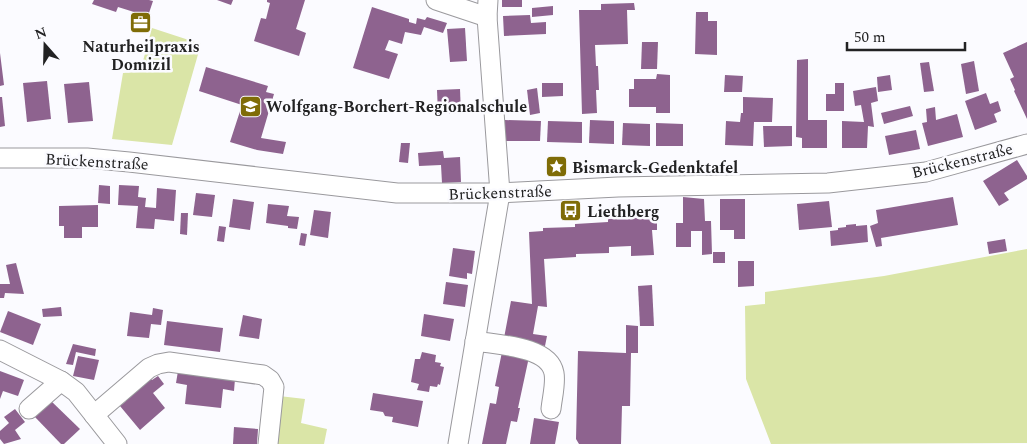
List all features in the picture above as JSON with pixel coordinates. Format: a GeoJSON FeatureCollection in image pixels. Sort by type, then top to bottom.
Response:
{"type":"FeatureCollection","features":[{"type":"Feature","properties":{"kind":"street"},"geometry":{"type":"LineString","coordinates":[[436,0],[488,8],[500,193],[458,444]]}},
{"type":"Feature","properties":{"kind":"street","name":"Brückenstraße"},"geometry":{"type":"LineString","coordinates":[[0,158],[87,158],[397,193],[500,193],[611,187],[828,183],[926,172],[1027,144]]}},
{"type":"Feature","properties":{"kind":"street"},"geometry":{"type":"LineString","coordinates":[[475,341],[533,351],[543,356],[550,363],[554,374],[551,409]]}},
{"type":"Feature","properties":{"kind":"street"},"geometry":{"type":"LineString","coordinates":[[0,350],[61,381],[76,392],[117,444]]}},
{"type":"Feature","properties":{"kind":"street"},"geometry":{"type":"LineString","coordinates":[[94,415],[149,368],[158,364],[169,362],[264,375],[274,387],[268,444]]}},
{"type":"Feature","properties":{"kind":"street"},"geometry":{"type":"LineString","coordinates":[[29,409],[61,381]]}},
{"type":"Feature","properties":{"kind":"green space"},"geometry":{"type":"Polygon","coordinates":[[[152,28],[201,44],[172,145],[112,139],[123,73],[140,72],[152,28]]]}},
{"type":"Feature","properties":{"kind":"green space"},"geometry":{"type":"Polygon","coordinates":[[[1027,249],[1027,443],[771,444],[746,379],[745,306],[765,304],[765,292],[884,276],[1027,249]]]}},
{"type":"Feature","properties":{"kind":"green space"},"geometry":{"type":"Polygon","coordinates":[[[279,396],[305,399],[301,423],[327,429],[324,444],[273,444],[279,396]]]}},
{"type":"Feature","properties":{"kind":"building"},"geometry":{"type":"Polygon","coordinates":[[[94,0],[153,1],[144,28],[130,24],[134,12],[118,7],[116,12],[92,4],[94,0]]]}},
{"type":"Feature","properties":{"kind":"building"},"geometry":{"type":"Polygon","coordinates":[[[217,0],[233,0],[231,5],[217,0]]]}},
{"type":"Feature","properties":{"kind":"building"},"geometry":{"type":"Polygon","coordinates":[[[267,0],[305,0],[296,29],[306,33],[299,56],[254,41],[261,18],[266,19],[270,3],[267,0]]]}},
{"type":"Feature","properties":{"kind":"building"},"geometry":{"type":"Polygon","coordinates":[[[502,0],[522,0],[522,7],[502,7],[502,0]]]}},
{"type":"Feature","properties":{"kind":"building"},"geometry":{"type":"Polygon","coordinates":[[[634,3],[635,10],[627,10],[628,44],[595,45],[599,90],[596,90],[597,113],[582,114],[579,10],[601,10],[601,4],[634,3]]]}},
{"type":"Feature","properties":{"kind":"building"},"geometry":{"type":"Polygon","coordinates":[[[553,6],[553,15],[532,17],[532,8],[553,6]]]}},
{"type":"Feature","properties":{"kind":"building"},"geometry":{"type":"Polygon","coordinates":[[[372,7],[409,19],[409,22],[416,24],[417,18],[425,20],[427,17],[447,23],[443,33],[424,27],[421,35],[405,32],[402,44],[389,40],[385,50],[398,54],[389,79],[353,68],[372,7]]]}},
{"type":"Feature","properties":{"kind":"building"},"geometry":{"type":"Polygon","coordinates":[[[696,12],[708,12],[708,21],[717,21],[717,55],[695,54],[696,12]]]}},
{"type":"Feature","properties":{"kind":"building"},"geometry":{"type":"Polygon","coordinates":[[[530,15],[531,23],[546,22],[546,34],[504,36],[503,16],[530,15]]]}},
{"type":"Feature","properties":{"kind":"building"},"geometry":{"type":"Polygon","coordinates":[[[465,28],[467,61],[450,62],[447,29],[465,28]]]}},
{"type":"Feature","properties":{"kind":"building"},"geometry":{"type":"Polygon","coordinates":[[[642,42],[658,42],[657,69],[641,69],[642,42]]]}},
{"type":"Feature","properties":{"kind":"building"},"geometry":{"type":"Polygon","coordinates":[[[1027,42],[1027,119],[1014,91],[1010,79],[1014,77],[1003,53],[1027,42]]]}},
{"type":"Feature","properties":{"kind":"building"},"geometry":{"type":"Polygon","coordinates":[[[0,53],[4,85],[0,86],[0,53]]]}},
{"type":"Feature","properties":{"kind":"building"},"geometry":{"type":"Polygon","coordinates":[[[808,59],[808,120],[827,120],[827,148],[802,148],[802,138],[796,137],[797,60],[808,59]]]}},
{"type":"Feature","properties":{"kind":"building"},"geometry":{"type":"Polygon","coordinates":[[[974,61],[979,91],[966,94],[961,64],[974,61]]]}},
{"type":"Feature","properties":{"kind":"building"},"geometry":{"type":"Polygon","coordinates":[[[929,62],[934,91],[924,92],[920,63],[929,62]]]}},
{"type":"Feature","properties":{"kind":"building"},"geometry":{"type":"Polygon","coordinates":[[[206,67],[268,86],[266,92],[274,94],[261,138],[286,142],[283,154],[257,150],[230,142],[242,105],[199,91],[206,67]]]}},
{"type":"Feature","properties":{"kind":"building"},"geometry":{"type":"Polygon","coordinates":[[[657,74],[670,75],[670,113],[656,113],[656,107],[629,107],[629,89],[634,89],[634,79],[656,79],[657,74]]]}},
{"type":"Feature","properties":{"kind":"building"},"geometry":{"type":"Polygon","coordinates":[[[725,75],[743,76],[742,92],[724,92],[725,75]]]}},
{"type":"Feature","properties":{"kind":"building"},"geometry":{"type":"Polygon","coordinates":[[[890,75],[892,90],[878,92],[877,77],[890,75]]]}},
{"type":"Feature","properties":{"kind":"building"},"geometry":{"type":"Polygon","coordinates":[[[47,81],[51,119],[27,122],[23,83],[47,81]]]}},
{"type":"Feature","properties":{"kind":"building"},"geometry":{"type":"Polygon","coordinates":[[[89,82],[93,121],[68,123],[64,84],[89,82]]]}},
{"type":"Feature","properties":{"kind":"building"},"geometry":{"type":"Polygon","coordinates":[[[542,83],[563,83],[563,96],[542,97],[542,83]]]}},
{"type":"Feature","properties":{"kind":"building"},"geometry":{"type":"Polygon","coordinates":[[[835,83],[844,83],[844,111],[826,111],[826,94],[835,94],[835,83]]]}},
{"type":"Feature","properties":{"kind":"building"},"geometry":{"type":"Polygon","coordinates":[[[876,87],[878,101],[871,103],[874,127],[868,126],[867,148],[842,148],[842,121],[864,122],[861,105],[855,106],[853,91],[876,87]]]}},
{"type":"Feature","properties":{"kind":"building"},"geometry":{"type":"Polygon","coordinates":[[[537,88],[540,113],[530,115],[527,90],[537,88]]]}},
{"type":"Feature","properties":{"kind":"building"},"geometry":{"type":"Polygon","coordinates":[[[460,89],[461,114],[438,114],[437,90],[460,89]]]}},
{"type":"Feature","properties":{"kind":"building"},"geometry":{"type":"Polygon","coordinates":[[[986,93],[990,104],[998,101],[1001,111],[994,114],[997,122],[975,130],[965,101],[986,93]]]}},
{"type":"Feature","properties":{"kind":"building"},"geometry":{"type":"Polygon","coordinates":[[[0,97],[2,97],[5,126],[0,127],[0,97]]]}},
{"type":"Feature","properties":{"kind":"building"},"geometry":{"type":"Polygon","coordinates":[[[743,97],[773,98],[772,122],[754,122],[753,146],[725,145],[726,121],[740,122],[741,113],[743,113],[743,97]]]}},
{"type":"Feature","properties":{"kind":"building"},"geometry":{"type":"Polygon","coordinates":[[[910,106],[913,116],[884,124],[881,113],[910,106]]]}},
{"type":"Feature","properties":{"kind":"building"},"geometry":{"type":"Polygon","coordinates":[[[935,107],[936,120],[957,114],[963,137],[928,146],[922,123],[927,122],[926,109],[935,107]]]}},
{"type":"Feature","properties":{"kind":"building"},"geometry":{"type":"Polygon","coordinates":[[[505,120],[541,121],[540,141],[505,141],[505,120]]]}},
{"type":"Feature","properties":{"kind":"building"},"geometry":{"type":"Polygon","coordinates":[[[590,120],[614,121],[614,144],[589,143],[590,120]]]}},
{"type":"Feature","properties":{"kind":"building"},"geometry":{"type":"Polygon","coordinates":[[[548,121],[582,122],[582,143],[547,142],[548,121]]]}},
{"type":"Feature","properties":{"kind":"building"},"geometry":{"type":"Polygon","coordinates":[[[623,123],[650,124],[650,146],[622,145],[623,123]]]}},
{"type":"Feature","properties":{"kind":"building"},"geometry":{"type":"Polygon","coordinates":[[[656,123],[683,124],[683,146],[656,146],[656,123]]]}},
{"type":"Feature","properties":{"kind":"building"},"geometry":{"type":"Polygon","coordinates":[[[763,126],[792,126],[792,146],[764,147],[763,126]]]}},
{"type":"Feature","properties":{"kind":"building"},"geometry":{"type":"Polygon","coordinates":[[[916,130],[920,149],[889,155],[885,136],[916,130]]]}},
{"type":"Feature","properties":{"kind":"building"},"geometry":{"type":"Polygon","coordinates":[[[401,143],[410,143],[408,163],[399,162],[401,143]]]}},
{"type":"Feature","properties":{"kind":"building"},"geometry":{"type":"Polygon","coordinates":[[[443,151],[444,158],[460,157],[461,182],[442,183],[441,165],[419,166],[418,153],[443,151]]]}},
{"type":"Feature","properties":{"kind":"building"},"geometry":{"type":"Polygon","coordinates":[[[1017,160],[1027,179],[1004,193],[1009,200],[999,206],[983,181],[1017,160]]]}},
{"type":"Feature","properties":{"kind":"building"},"geometry":{"type":"Polygon","coordinates":[[[99,185],[110,186],[110,204],[98,203],[99,185]]]}},
{"type":"Feature","properties":{"kind":"building"},"geometry":{"type":"Polygon","coordinates":[[[119,185],[139,186],[138,197],[146,198],[145,207],[156,208],[157,188],[176,190],[174,221],[155,219],[154,229],[136,228],[138,206],[118,205],[119,185]]]}},
{"type":"Feature","properties":{"kind":"building"},"geometry":{"type":"Polygon","coordinates":[[[196,193],[215,195],[212,217],[193,215],[196,193]]]}},
{"type":"Feature","properties":{"kind":"building"},"geometry":{"type":"Polygon","coordinates":[[[683,197],[704,199],[705,221],[711,221],[712,254],[702,255],[702,231],[691,231],[691,247],[676,247],[676,223],[683,223],[683,197]]]}},
{"type":"Feature","properties":{"kind":"building"},"geometry":{"type":"Polygon","coordinates":[[[953,197],[958,225],[881,238],[882,246],[876,247],[870,226],[878,223],[876,210],[953,197]]]}},
{"type":"Feature","properties":{"kind":"building"},"geometry":{"type":"Polygon","coordinates":[[[233,199],[254,202],[250,230],[229,227],[233,199]]]}},
{"type":"Feature","properties":{"kind":"building"},"geometry":{"type":"Polygon","coordinates":[[[720,199],[745,199],[745,239],[734,239],[734,230],[720,230],[720,199]]]}},
{"type":"Feature","properties":{"kind":"building"},"geometry":{"type":"Polygon","coordinates":[[[829,201],[832,227],[799,230],[797,204],[829,201]]]}},
{"type":"Feature","properties":{"kind":"building"},"geometry":{"type":"Polygon","coordinates":[[[268,204],[289,206],[287,216],[299,217],[297,229],[266,223],[268,204]]]}},
{"type":"Feature","properties":{"kind":"building"},"geometry":{"type":"Polygon","coordinates":[[[98,205],[98,227],[82,227],[82,238],[64,238],[64,226],[59,226],[59,206],[98,205]]]}},
{"type":"Feature","properties":{"kind":"building"},"geometry":{"type":"Polygon","coordinates":[[[314,210],[331,212],[328,238],[310,235],[314,210]]]}},
{"type":"Feature","properties":{"kind":"building"},"geometry":{"type":"Polygon","coordinates":[[[657,210],[657,230],[652,230],[654,255],[631,256],[631,246],[609,247],[609,253],[576,254],[576,257],[544,259],[547,307],[538,306],[533,334],[547,336],[545,346],[504,338],[511,301],[532,304],[529,232],[543,231],[543,228],[575,227],[575,224],[608,222],[608,219],[633,218],[633,211],[657,210]]]}},
{"type":"Feature","properties":{"kind":"building"},"geometry":{"type":"Polygon","coordinates":[[[181,213],[188,213],[187,235],[180,234],[181,213]]]}},
{"type":"Feature","properties":{"kind":"building"},"geometry":{"type":"Polygon","coordinates":[[[856,224],[856,226],[867,225],[868,242],[831,246],[830,231],[846,227],[846,225],[856,224]]]}},
{"type":"Feature","properties":{"kind":"building"},"geometry":{"type":"Polygon","coordinates":[[[219,226],[226,227],[224,242],[217,241],[219,226]]]}},
{"type":"Feature","properties":{"kind":"building"},"geometry":{"type":"Polygon","coordinates":[[[301,233],[307,234],[305,246],[299,245],[301,233]]]}},
{"type":"Feature","properties":{"kind":"building"},"geometry":{"type":"Polygon","coordinates":[[[1005,239],[1007,251],[989,254],[987,242],[1005,239]]]}},
{"type":"Feature","properties":{"kind":"building"},"geometry":{"type":"Polygon","coordinates":[[[453,248],[475,251],[472,274],[467,273],[467,279],[449,276],[453,248]]]}},
{"type":"Feature","properties":{"kind":"building"},"geometry":{"type":"Polygon","coordinates":[[[713,252],[725,252],[725,263],[713,263],[713,252]]]}},
{"type":"Feature","properties":{"kind":"building"},"geometry":{"type":"Polygon","coordinates":[[[738,261],[754,261],[754,286],[738,287],[738,261]]]}},
{"type":"Feature","properties":{"kind":"building"},"geometry":{"type":"Polygon","coordinates":[[[16,263],[24,294],[5,293],[4,298],[0,298],[0,284],[10,284],[6,265],[16,263]]]}},
{"type":"Feature","properties":{"kind":"building"},"geometry":{"type":"Polygon","coordinates":[[[446,282],[468,285],[465,307],[443,304],[446,282]]]}},
{"type":"Feature","properties":{"kind":"building"},"geometry":{"type":"Polygon","coordinates":[[[652,285],[654,326],[640,326],[638,286],[652,285]]]}},
{"type":"Feature","properties":{"kind":"building"},"geometry":{"type":"Polygon","coordinates":[[[61,307],[62,316],[43,317],[42,309],[61,307]]]}},
{"type":"Feature","properties":{"kind":"building"},"geometry":{"type":"Polygon","coordinates":[[[153,308],[163,310],[161,325],[151,324],[149,338],[127,336],[130,312],[152,315],[153,308]]]}},
{"type":"Feature","properties":{"kind":"building"},"geometry":{"type":"Polygon","coordinates":[[[8,311],[41,324],[33,345],[0,332],[8,311]]]}},
{"type":"Feature","properties":{"kind":"building"},"geometry":{"type":"Polygon","coordinates":[[[424,314],[454,319],[450,341],[421,336],[424,314]]]}},
{"type":"Feature","properties":{"kind":"building"},"geometry":{"type":"Polygon","coordinates":[[[243,315],[262,319],[259,339],[239,336],[243,315]]]}},
{"type":"Feature","properties":{"kind":"building"},"geometry":{"type":"Polygon","coordinates":[[[167,321],[223,328],[220,352],[164,345],[167,321]]]}},
{"type":"Feature","properties":{"kind":"building"},"geometry":{"type":"Polygon","coordinates":[[[626,325],[638,326],[638,353],[631,353],[630,406],[622,406],[621,444],[579,444],[576,439],[578,351],[626,353],[626,325]]]}},
{"type":"Feature","properties":{"kind":"building"},"geometry":{"type":"Polygon","coordinates":[[[73,344],[96,349],[95,356],[76,352],[73,365],[66,364],[73,344]]]}},
{"type":"Feature","properties":{"kind":"building"},"geometry":{"type":"Polygon","coordinates":[[[422,352],[436,355],[435,362],[441,363],[440,366],[444,367],[440,385],[438,384],[437,387],[430,386],[429,392],[417,390],[419,384],[411,382],[415,359],[420,359],[422,352]]]}},
{"type":"Feature","properties":{"kind":"building"},"geometry":{"type":"Polygon","coordinates":[[[502,352],[529,357],[518,408],[520,408],[517,422],[511,421],[506,444],[482,444],[490,403],[496,404],[499,387],[495,386],[502,352]]]}},
{"type":"Feature","properties":{"kind":"building"},"geometry":{"type":"Polygon","coordinates":[[[78,356],[99,360],[94,380],[73,376],[78,356]]]}},
{"type":"Feature","properties":{"kind":"building"},"geometry":{"type":"Polygon","coordinates":[[[0,371],[24,380],[18,396],[3,391],[0,399],[0,371]]]}},
{"type":"Feature","properties":{"kind":"building"},"geometry":{"type":"Polygon","coordinates":[[[178,371],[188,372],[188,374],[235,379],[234,391],[223,389],[221,408],[185,404],[187,385],[176,383],[178,371]]]}},
{"type":"Feature","properties":{"kind":"building"},"geometry":{"type":"Polygon","coordinates":[[[158,376],[164,384],[153,393],[165,408],[140,430],[120,406],[126,401],[124,399],[138,387],[139,389],[150,378],[152,380],[158,376]]]}},
{"type":"Feature","properties":{"kind":"building"},"geometry":{"type":"Polygon","coordinates":[[[373,393],[423,401],[418,427],[392,422],[393,417],[385,416],[383,412],[370,410],[373,393]]]}},
{"type":"Feature","properties":{"kind":"building"},"geometry":{"type":"Polygon","coordinates":[[[50,400],[80,429],[64,444],[61,444],[34,416],[50,400]]]}},
{"type":"Feature","properties":{"kind":"building"},"geometry":{"type":"Polygon","coordinates":[[[15,409],[25,422],[15,430],[21,439],[4,444],[0,439],[0,431],[9,423],[4,417],[15,409]]]}},
{"type":"Feature","properties":{"kind":"building"},"geometry":{"type":"Polygon","coordinates":[[[534,418],[559,422],[555,444],[530,444],[534,418]]]}},
{"type":"Feature","properties":{"kind":"building"},"geometry":{"type":"Polygon","coordinates":[[[234,427],[258,429],[257,444],[233,444],[234,427]]]}},
{"type":"Feature","properties":{"kind":"place","name":"Naturheilpraxis Domizil"},"geometry":{"type":"Point","coordinates":[141,22]}},
{"type":"Feature","properties":{"kind":"place","name":"Wolfgang-Borchert-Regionalschule"},"geometry":{"type":"Point","coordinates":[250,106]}},
{"type":"Feature","properties":{"kind":"place","name":"Bismarck-Gedenktafel"},"geometry":{"type":"Point","coordinates":[556,167]}},
{"type":"Feature","properties":{"kind":"place","name":"Liethberg"},"geometry":{"type":"Point","coordinates":[571,211]}}]}
